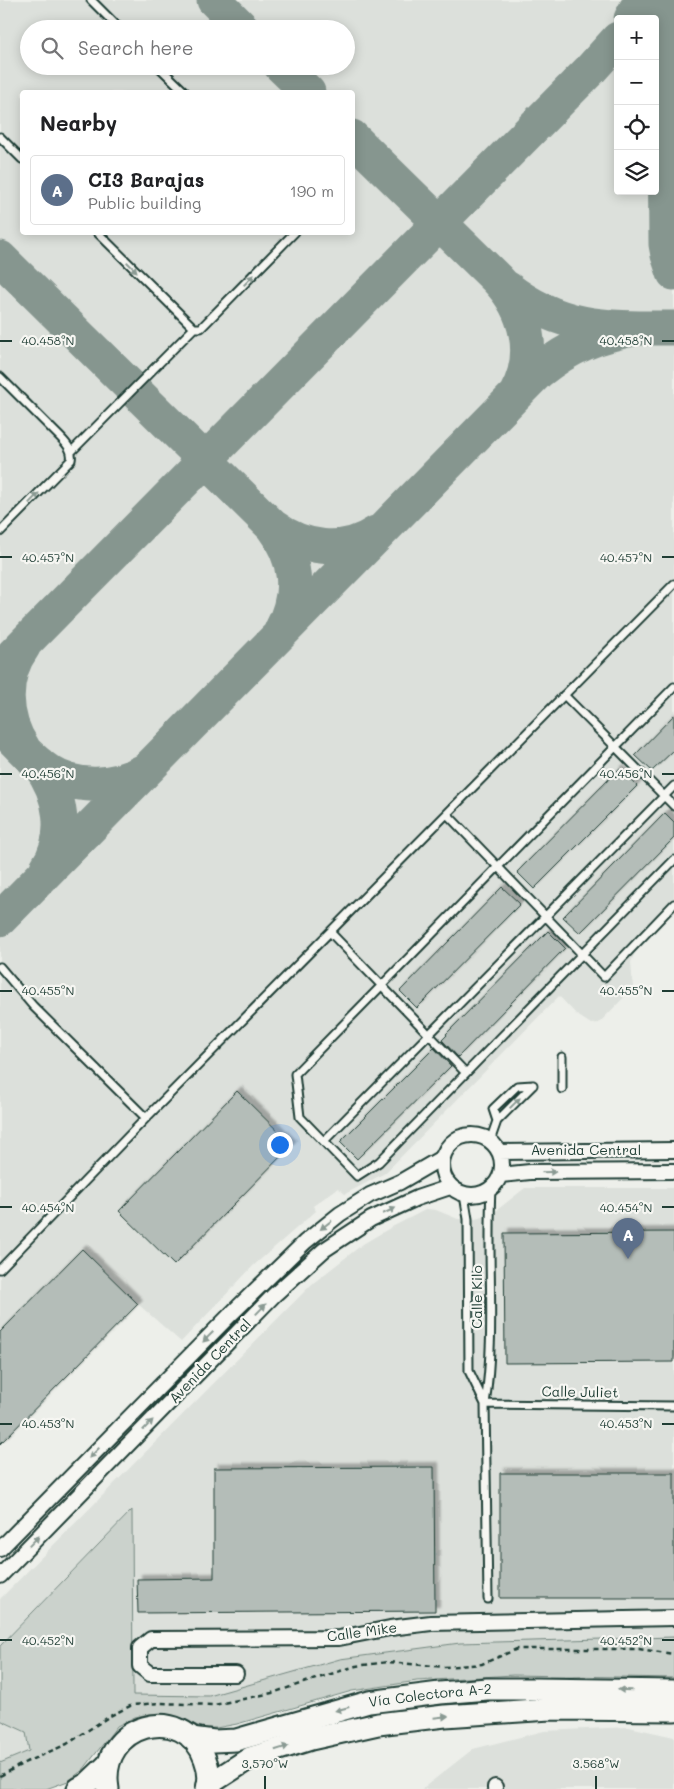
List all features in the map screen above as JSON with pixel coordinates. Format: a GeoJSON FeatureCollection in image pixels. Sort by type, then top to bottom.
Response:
{"type":"FeatureCollection","features":[{"type":"Feature","properties":{"kind":"main road","name":"Vía Colectora A-2"},"geometry":{"type":"LineString","coordinates":[[192,1738],[214,1741],[236,1740],[369,1702],[440,1693],[536,1689],[674,1691]]}},
{"type":"Feature","properties":{"kind":"main road"},"geometry":{"type":"LineString","coordinates":[[208,1787],[250,1758],[311,1739],[378,1724],[445,1716],[550,1709],[674,1710]]}},
{"type":"Feature","properties":{"kind":"main road"},"geometry":{"type":"LineString","coordinates":[[108,1789],[106,1776],[108,1764],[112,1752],[120,1741],[130,1733],[155,1725],[168,1726],[192,1738],[208,1764],[208,1787]]}},
{"type":"Feature","properties":{"kind":"main road"},"geometry":{"type":"LineString","coordinates":[[78,1789],[87,1784],[108,1764]]}},
{"type":"Feature","properties":{"kind":"street"},"geometry":{"type":"LineString","coordinates":[[478,1136],[494,1147],[502,1165],[500,1175],[491,1189],[478,1195],[464,1195],[450,1187],[443,1177],[441,1167],[443,1156],[456,1139],[478,1136]]}},
{"type":"Feature","properties":{"kind":"street","name":"Avenida Central"},"geometry":{"type":"LineString","coordinates":[[494,1147],[674,1150]]}},
{"type":"Feature","properties":{"kind":"street","name":"Avenida Central"},"geometry":{"type":"LineString","coordinates":[[0,1549],[228,1316],[305,1242],[340,1214],[370,1195],[400,1182],[443,1156]]}},
{"type":"Feature","properties":{"kind":"street","name":"Avenida Central"},"geometry":{"type":"LineString","coordinates":[[500,1175],[530,1172],[674,1171]]}},
{"type":"Feature","properties":{"kind":"street","name":"Avenida Central"},"geometry":{"type":"LineString","coordinates":[[0,1576],[274,1295],[324,1250],[372,1219],[417,1198],[450,1187]]}},
{"type":"Feature","properties":{"kind":"street","name":"Calle Mike"},"geometry":{"type":"LineString","coordinates":[[236,1674],[150,1674],[140,1666],[140,1648],[151,1639],[339,1638],[390,1628],[430,1623],[674,1618]]}},
{"type":"Feature","properties":{"kind":"lane"},"geometry":{"type":"LineString","coordinates":[[91,0],[111,20]]}},
{"type":"Feature","properties":{"kind":"lane"},"geometry":{"type":"LineString","coordinates":[[167,75],[183,90]]}},
{"type":"Feature","properties":{"kind":"lane"},"geometry":{"type":"LineString","coordinates":[[0,137],[20,157]]}},
{"type":"Feature","properties":{"kind":"lane"},"geometry":{"type":"LineString","coordinates":[[100,235],[194,328],[201,328],[292,235]]}},
{"type":"Feature","properties":{"kind":"lane"},"geometry":{"type":"LineString","coordinates":[[71,452],[194,328]]}},
{"type":"Feature","properties":{"kind":"lane"},"geometry":{"type":"LineString","coordinates":[[0,377],[60,437],[71,452],[71,460],[0,532]]}},
{"type":"Feature","properties":{"kind":"lane"},"geometry":{"type":"LineString","coordinates":[[0,1269],[146,1118],[674,584]]}},
{"type":"Feature","properties":{"kind":"lane"},"geometry":{"type":"LineString","coordinates":[[674,687],[294,1074],[300,1117],[357,1176],[379,1162],[674,860]]}},
{"type":"Feature","properties":{"kind":"lane"},"geometry":{"type":"LineString","coordinates":[[564,695],[674,806]]}},
{"type":"Feature","properties":{"kind":"lane"},"geometry":{"type":"LineString","coordinates":[[324,1141],[674,786]]}},
{"type":"Feature","properties":{"kind":"lane"},"geometry":{"type":"LineString","coordinates":[[447,814],[604,976],[674,904]]}},
{"type":"Feature","properties":{"kind":"lane"},"geometry":{"type":"LineString","coordinates":[[330,932],[466,1073]]}},
{"type":"Feature","properties":{"kind":"lane"},"geometry":{"type":"LineString","coordinates":[[0,967],[33,1006],[146,1118]]}},
{"type":"Feature","properties":{"kind":"lane"},"geometry":{"type":"LineString","coordinates":[[562,1057],[562,1089]]}},
{"type":"Feature","properties":{"kind":"lane"},"geometry":{"type":"LineString","coordinates":[[494,1147],[497,1121],[493,1109],[517,1086],[533,1085],[497,1121]]}},
{"type":"Feature","properties":{"kind":"lane","name":"Calle Kilo"},"geometry":{"type":"LineString","coordinates":[[488,1599],[485,1404],[490,1371],[489,1218],[491,1189]]}},
{"type":"Feature","properties":{"kind":"lane","name":"Calle Kilo"},"geometry":{"type":"LineString","coordinates":[[464,1195],[468,1219],[469,1371],[485,1404]]}},
{"type":"Feature","properties":{"kind":"lane","name":"Calle Juliet"},"geometry":{"type":"LineString","coordinates":[[485,1404],[674,1406]]}},
{"type":"Feature","properties":{"kind":"path"},"geometry":{"type":"LineString","coordinates":[[0,1776],[67,1744],[110,1716],[132,1705],[160,1703],[214,1705],[272,1693],[356,1666],[388,1662],[445,1667],[482,1664],[517,1649],[639,1649],[674,1654]]}},
{"type":"Feature","properties":{"kind":"shaded area"},"geometry":{"type":"Polygon","coordinates":[[[0,0],[674,0],[674,912],[636,950],[631,962],[633,988],[599,1023],[591,1024],[577,1015],[559,996],[385,1173],[345,1194],[338,1188],[313,1206],[316,1211],[253,1266],[181,1342],[138,1304],[0,1444],[0,0]]]}},
{"type":"Feature","properties":{"kind":"shaded area"},"geometry":{"type":"Polygon","coordinates":[[[525,1188],[674,1188],[674,1637],[460,1643],[340,1659],[209,1696],[133,1696],[131,1511],[0,1646],[0,1599],[312,1284],[363,1244],[427,1209],[436,1210],[458,1219],[475,1219],[497,1210],[525,1188]]]}},
{"type":"Feature","properties":{"kind":"shaded area"},"geometry":{"type":"Polygon","coordinates":[[[132,1510],[133,1695],[209,1696],[340,1659],[460,1643],[674,1637],[674,1678],[513,1675],[417,1681],[352,1691],[237,1724],[216,1728],[204,1728],[165,1714],[149,1714],[135,1717],[117,1726],[83,1770],[68,1781],[46,1789],[0,1789],[0,1763],[29,1751],[26,1732],[0,1720],[0,1646],[132,1510]]]}},
{"type":"Feature","properties":{"kind":"shaded area"},"geometry":{"type":"Polygon","coordinates":[[[0,1720],[26,1732],[29,1751],[0,1763],[0,1720]]]}},
{"type":"Feature","properties":{"kind":"shaded area"},"geometry":{"type":"Polygon","coordinates":[[[629,1727],[674,1737],[674,1789],[422,1789],[473,1749],[544,1731],[629,1727]]]}},
{"type":"Feature","properties":{"kind":"building"},"geometry":{"type":"Polygon","coordinates":[[[674,715],[674,750],[652,771],[635,755],[674,715]]]}},
{"type":"Feature","properties":{"kind":"building"},"geometry":{"type":"Polygon","coordinates":[[[619,769],[637,786],[534,889],[517,872],[619,769]]]}},
{"type":"Feature","properties":{"kind":"building"},"geometry":{"type":"Polygon","coordinates":[[[665,813],[674,822],[674,838],[580,933],[563,917],[665,813]]]}},
{"type":"Feature","properties":{"kind":"building"},"geometry":{"type":"Polygon","coordinates":[[[502,887],[520,904],[417,1008],[400,991],[502,887]]]}},
{"type":"Feature","properties":{"kind":"building"},"geometry":{"type":"Polygon","coordinates":[[[548,931],[565,948],[458,1057],[442,1040],[446,1034],[548,931]]]}},
{"type":"Feature","properties":{"kind":"building"},"geometry":{"type":"Polygon","coordinates":[[[434,1048],[451,1066],[357,1159],[340,1142],[434,1048]]]}},
{"type":"Feature","properties":{"kind":"building"},"geometry":{"type":"Polygon","coordinates":[[[237,1091],[292,1145],[174,1265],[119,1211],[237,1091]]]}},
{"type":"Feature","properties":{"kind":"building"},"geometry":{"type":"Polygon","coordinates":[[[674,1232],[674,1362],[505,1363],[504,1233],[674,1232]]]}},
{"type":"Feature","properties":{"kind":"building"},"geometry":{"type":"Polygon","coordinates":[[[82,1249],[138,1304],[0,1444],[0,1332],[82,1249]]]}},
{"type":"Feature","properties":{"kind":"building"},"geometry":{"type":"Polygon","coordinates":[[[434,1467],[435,1611],[138,1613],[137,1579],[214,1578],[214,1468],[434,1467]]]}},
{"type":"Feature","properties":{"kind":"building"},"geometry":{"type":"Polygon","coordinates":[[[500,1473],[674,1473],[674,1598],[500,1598],[500,1473]]]}},
{"type":"Feature","properties":{"kind":"taxiway"},"geometry":{"type":"LineString","coordinates":[[214,0],[234,20]]}},
{"type":"Feature","properties":{"kind":"taxiway"},"geometry":{"type":"LineString","coordinates":[[633,15],[641,0]]}},
{"type":"Feature","properties":{"kind":"taxiway"},"geometry":{"type":"LineString","coordinates":[[664,0],[666,244],[674,273]]}},
{"type":"Feature","properties":{"kind":"taxiway"},"geometry":{"type":"LineString","coordinates":[[0,668],[591,69],[614,43]]}},
{"type":"Feature","properties":{"kind":"taxiway"},"geometry":{"type":"LineString","coordinates":[[290,75],[306,90]]}},
{"type":"Feature","properties":{"kind":"taxiway"},"geometry":{"type":"LineString","coordinates":[[355,140],[497,279],[516,305],[522,319],[528,349],[527,364],[516,394]]}},
{"type":"Feature","properties":{"kind":"taxiway"},"geometry":{"type":"LineString","coordinates":[[0,258],[272,526],[287,551],[293,577],[292,603],[281,631]]}},
{"type":"Feature","properties":{"kind":"taxiway"},"geometry":{"type":"LineString","coordinates":[[507,288],[527,302],[547,312],[586,324],[628,328],[674,328]]}},
{"type":"Feature","properties":{"kind":"taxiway"},"geometry":{"type":"LineString","coordinates":[[0,919],[538,372],[573,348],[610,334],[639,328]]}},
{"type":"Feature","properties":{"kind":"taxiway"},"geometry":{"type":"LineString","coordinates":[[272,526],[297,540],[310,544],[337,547],[363,540],[376,533]]}},
{"type":"Feature","properties":{"kind":"taxiway"},"geometry":{"type":"LineString","coordinates":[[23,647],[11,671],[7,698],[11,724],[23,748]]}},
{"type":"Feature","properties":{"kind":"taxiway"},"geometry":{"type":"LineString","coordinates":[[0,726],[41,766],[59,777],[71,781],[83,784],[109,783],[144,771]]}},
{"type":"Feature","properties":{"kind":"taxiway"},"geometry":{"type":"LineString","coordinates":[[39,764],[53,788],[60,815],[58,842],[47,868]]}},
{"type":"Feature","properties":{"kind":"place","name":"CI3 Barajas"},"geometry":{"type":"Point","coordinates":[628,1259]}}]}
